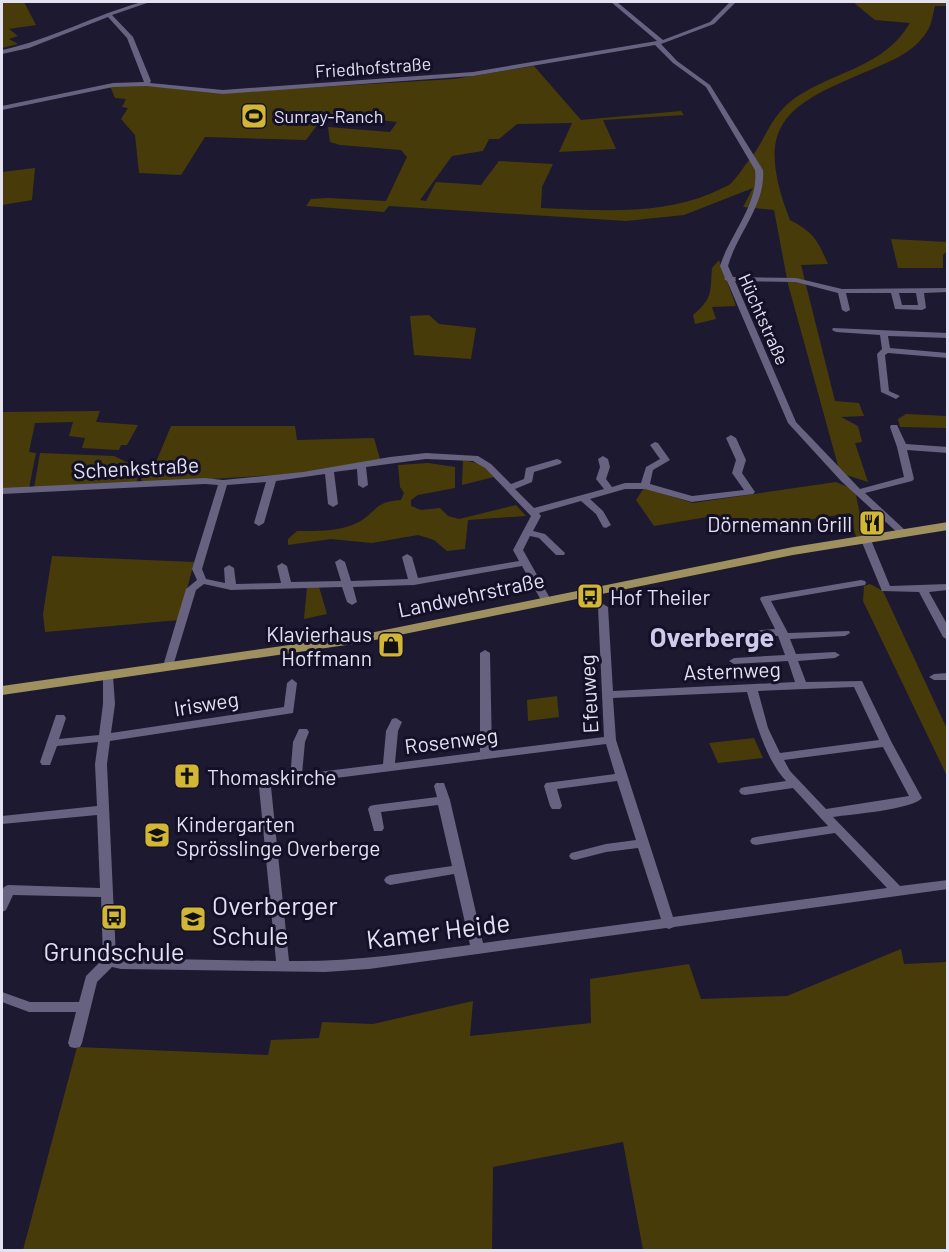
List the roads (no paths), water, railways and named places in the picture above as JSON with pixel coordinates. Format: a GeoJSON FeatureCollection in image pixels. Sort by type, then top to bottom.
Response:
{"type":"FeatureCollection","features":[{"type":"Feature","properties":{"kind":"main road","name":"Landwehrstraße"},"geometry":{"type":"LineString","coordinates":[[2,690],[360,639],[793,551],[948,526]]}},
{"type":"Feature","properties":{"kind":"street"},"geometry":{"type":"LineString","coordinates":[[2,52],[27,47],[110,16],[122,9],[147,2]]}},
{"type":"Feature","properties":{"kind":"street","name":"Hüchtstraße"},"geometry":{"type":"LineString","coordinates":[[614,2],[660,43],[675,62],[708,87],[759,170],[761,185],[725,258],[724,266],[728,279],[792,423],[858,492],[903,533]]}},
{"type":"Feature","properties":{"kind":"street","name":"Friedhofstraße"},"geometry":{"type":"LineString","coordinates":[[2,108],[96,87],[146,84],[223,92],[442,78],[660,43],[712,23],[733,2]]}},
{"type":"Feature","properties":{"kind":"street"},"geometry":{"type":"LineString","coordinates":[[110,16],[130,37],[148,81],[146,84]]}},
{"type":"Feature","properties":{"kind":"street"},"geometry":{"type":"LineString","coordinates":[[728,279],[796,280],[842,291],[948,290]]}},
{"type":"Feature","properties":{"kind":"street"},"geometry":{"type":"LineString","coordinates":[[896,291],[898,307],[912,309],[922,308],[920,290]]}},
{"type":"Feature","properties":{"kind":"street"},"geometry":{"type":"LineString","coordinates":[[842,291],[846,310]]}},
{"type":"Feature","properties":{"kind":"street"},"geometry":{"type":"LineString","coordinates":[[836,330],[948,336]]}},
{"type":"Feature","properties":{"kind":"street"},"geometry":{"type":"LineString","coordinates":[[884,333],[886,350]]}},
{"type":"Feature","properties":{"kind":"street"},"geometry":{"type":"LineString","coordinates":[[896,396],[885,392],[881,354],[886,350],[947,358]]}},
{"type":"Feature","properties":{"kind":"street"},"geometry":{"type":"LineString","coordinates":[[858,492],[909,479],[902,447],[894,427]]}},
{"type":"Feature","properties":{"kind":"street"},"geometry":{"type":"LineString","coordinates":[[532,512],[609,489],[645,486],[692,499],[750,492],[737,473],[741,460],[731,438]]}},
{"type":"Feature","properties":{"kind":"street"},"geometry":{"type":"LineString","coordinates":[[645,486],[649,469],[665,460],[654,446]]}},
{"type":"Feature","properties":{"kind":"street"},"geometry":{"type":"LineString","coordinates":[[902,447],[948,450]]}},
{"type":"Feature","properties":{"kind":"street","name":"Schenkstraße"},"geometry":{"type":"LineString","coordinates":[[2,491],[206,481],[223,483],[329,471],[426,456],[475,458],[488,466],[509,488]]}},
{"type":"Feature","properties":{"kind":"street"},"geometry":{"type":"LineString","coordinates":[[603,459],[605,467],[601,479],[609,489]]}},
{"type":"Feature","properties":{"kind":"street"},"geometry":{"type":"LineString","coordinates":[[546,600],[519,550],[536,516],[509,488],[529,480],[529,470],[557,462]]}},
{"type":"Feature","properties":{"kind":"street"},"geometry":{"type":"LineString","coordinates":[[361,465],[363,485]]}},
{"type":"Feature","properties":{"kind":"street"},"geometry":{"type":"LineString","coordinates":[[329,471],[333,504]]}},
{"type":"Feature","properties":{"kind":"street"},"geometry":{"type":"LineString","coordinates":[[259,523],[272,477]]}},
{"type":"Feature","properties":{"kind":"street"},"geometry":{"type":"LineString","coordinates":[[202,581],[197,569],[223,483]]}},
{"type":"Feature","properties":{"kind":"street"},"geometry":{"type":"LineString","coordinates":[[582,497],[600,513],[606,525]]}},
{"type":"Feature","properties":{"kind":"street"},"geometry":{"type":"LineString","coordinates":[[528,533],[542,536],[560,553]]}},
{"type":"Feature","properties":{"kind":"street"},"geometry":{"type":"LineString","coordinates":[[866,540],[886,589],[948,587]]}},
{"type":"Feature","properties":{"kind":"street"},"geometry":{"type":"LineString","coordinates":[[407,557],[414,582]]}},
{"type":"Feature","properties":{"kind":"street"},"geometry":{"type":"LineString","coordinates":[[340,562],[352,602]]}},
{"type":"Feature","properties":{"kind":"street"},"geometry":{"type":"LineString","coordinates":[[168,666],[191,589],[202,581],[231,587],[414,582],[524,563]]}},
{"type":"Feature","properties":{"kind":"street"},"geometry":{"type":"LineString","coordinates":[[282,566],[287,585]]}},
{"type":"Feature","properties":{"kind":"street"},"geometry":{"type":"LineString","coordinates":[[229,568],[231,587]]}},
{"type":"Feature","properties":{"kind":"street"},"geometry":{"type":"LineString","coordinates":[[802,686],[783,634],[765,599],[861,583]]}},
{"type":"Feature","properties":{"kind":"street"},"geometry":{"type":"LineString","coordinates":[[923,589],[946,632]]}},
{"type":"Feature","properties":{"kind":"street","name":"Efeuweg"},"geometry":{"type":"LineString","coordinates":[[603,607],[610,740],[669,924]]}},
{"type":"Feature","properties":{"kind":"street"},"geometry":{"type":"LineString","coordinates":[[707,632],[724,636],[844,633]]}},
{"type":"Feature","properties":{"kind":"street"},"geometry":{"type":"LineString","coordinates":[[485,653],[486,756]]}},
{"type":"Feature","properties":{"kind":"street"},"geometry":{"type":"LineString","coordinates":[[734,661],[835,655]]}},
{"type":"Feature","properties":{"kind":"street"},"geometry":{"type":"LineString","coordinates":[[75,1043],[93,976],[110,961],[101,764],[109,704],[108,676]]}},
{"type":"Feature","properties":{"kind":"street"},"geometry":{"type":"LineString","coordinates":[[934,677],[948,676]]}},
{"type":"Feature","properties":{"kind":"street","name":"Irisweg"},"geometry":{"type":"LineString","coordinates":[[104,738],[289,710],[292,683]]}},
{"type":"Feature","properties":{"kind":"street","name":"Asternweg"},"geometry":{"type":"LineString","coordinates":[[608,695],[858,683],[886,743]]}},
{"type":"Feature","properties":{"kind":"street"},"geometry":{"type":"LineString","coordinates":[[752,688],[762,728],[776,757],[795,784],[897,891]]}},
{"type":"Feature","properties":{"kind":"street"},"geometry":{"type":"LineString","coordinates":[[46,762],[60,718]]}},
{"type":"Feature","properties":{"kind":"street"},"geometry":{"type":"LineString","coordinates":[[389,767],[392,731],[396,722]]}},
{"type":"Feature","properties":{"kind":"street","name":"Rosenweg"},"geometry":{"type":"LineString","coordinates":[[303,732],[299,742],[296,779],[610,740]]}},
{"type":"Feature","properties":{"kind":"street"},"geometry":{"type":"LineString","coordinates":[[53,743],[104,738]]}},
{"type":"Feature","properties":{"kind":"street"},"geometry":{"type":"LineString","coordinates":[[776,757],[886,743],[916,798],[906,802],[823,814]]}},
{"type":"Feature","properties":{"kind":"street"},"geometry":{"type":"LineString","coordinates":[[556,806],[550,786],[620,777]]}},
{"type":"Feature","properties":{"kind":"street"},"geometry":{"type":"LineString","coordinates":[[745,790],[795,784]]}},
{"type":"Feature","properties":{"kind":"street"},"geometry":{"type":"LineString","coordinates":[[440,786],[478,950]]}},
{"type":"Feature","properties":{"kind":"street"},"geometry":{"type":"LineString","coordinates":[[265,787],[283,966]]}},
{"type":"Feature","properties":{"kind":"street"},"geometry":{"type":"LineString","coordinates":[[378,828],[374,808],[444,800]]}},
{"type":"Feature","properties":{"kind":"street"},"geometry":{"type":"LineString","coordinates":[[2,820],[102,810]]}},
{"type":"Feature","properties":{"kind":"street"},"geometry":{"type":"LineString","coordinates":[[756,841],[836,829]]}},
{"type":"Feature","properties":{"kind":"street"},"geometry":{"type":"LineString","coordinates":[[574,856],[606,848],[642,843]]}},
{"type":"Feature","properties":{"kind":"street"},"geometry":{"type":"LineString","coordinates":[[390,880],[459,869]]}},
{"type":"Feature","properties":{"kind":"street","name":"Kamer Heide"},"geometry":{"type":"LineString","coordinates":[[110,961],[283,966],[369,964],[948,884]]}},
{"type":"Feature","properties":{"kind":"street"},"geometry":{"type":"LineString","coordinates":[[2,907],[8,890],[107,892]]}},
{"type":"Feature","properties":{"kind":"street"},"geometry":{"type":"LineString","coordinates":[[2,997],[29,1007],[84,1007]]}},
{"type":"Feature","properties":{"kind":"place","name":"Sunray-Ranch"},"geometry":{"type":"Point","coordinates":[254,116]}},
{"type":"Feature","properties":{"kind":"place","name":"Dörnemann Grill"},"geometry":{"type":"Point","coordinates":[872,523]}},
{"type":"Feature","properties":{"kind":"place","name":"Hof Theiler"},"geometry":{"type":"Point","coordinates":[590,596]}},
{"type":"Feature","properties":{"kind":"place","name":"Klavierhaus Hoffmann"},"geometry":{"type":"Point","coordinates":[391,645]}},
{"type":"Feature","properties":{"kind":"place","name":"Thomaskirche"},"geometry":{"type":"Point","coordinates":[187,776]}},
{"type":"Feature","properties":{"kind":"place","name":"Kindergarten Sprösslinge Overberge"},"geometry":{"type":"Point","coordinates":[157,835]}},
{"type":"Feature","properties":{"kind":"place","name":"Grundschule"},"geometry":{"type":"Point","coordinates":[114,917]}},
{"type":"Feature","properties":{"kind":"place","name":"Overberger Schule"},"geometry":{"type":"Point","coordinates":[193,919]}},
{"type":"Feature","properties":{"kind":"district","name":"Overberge"},"geometry":{"type":"Point","coordinates":[712,636]}}]}
